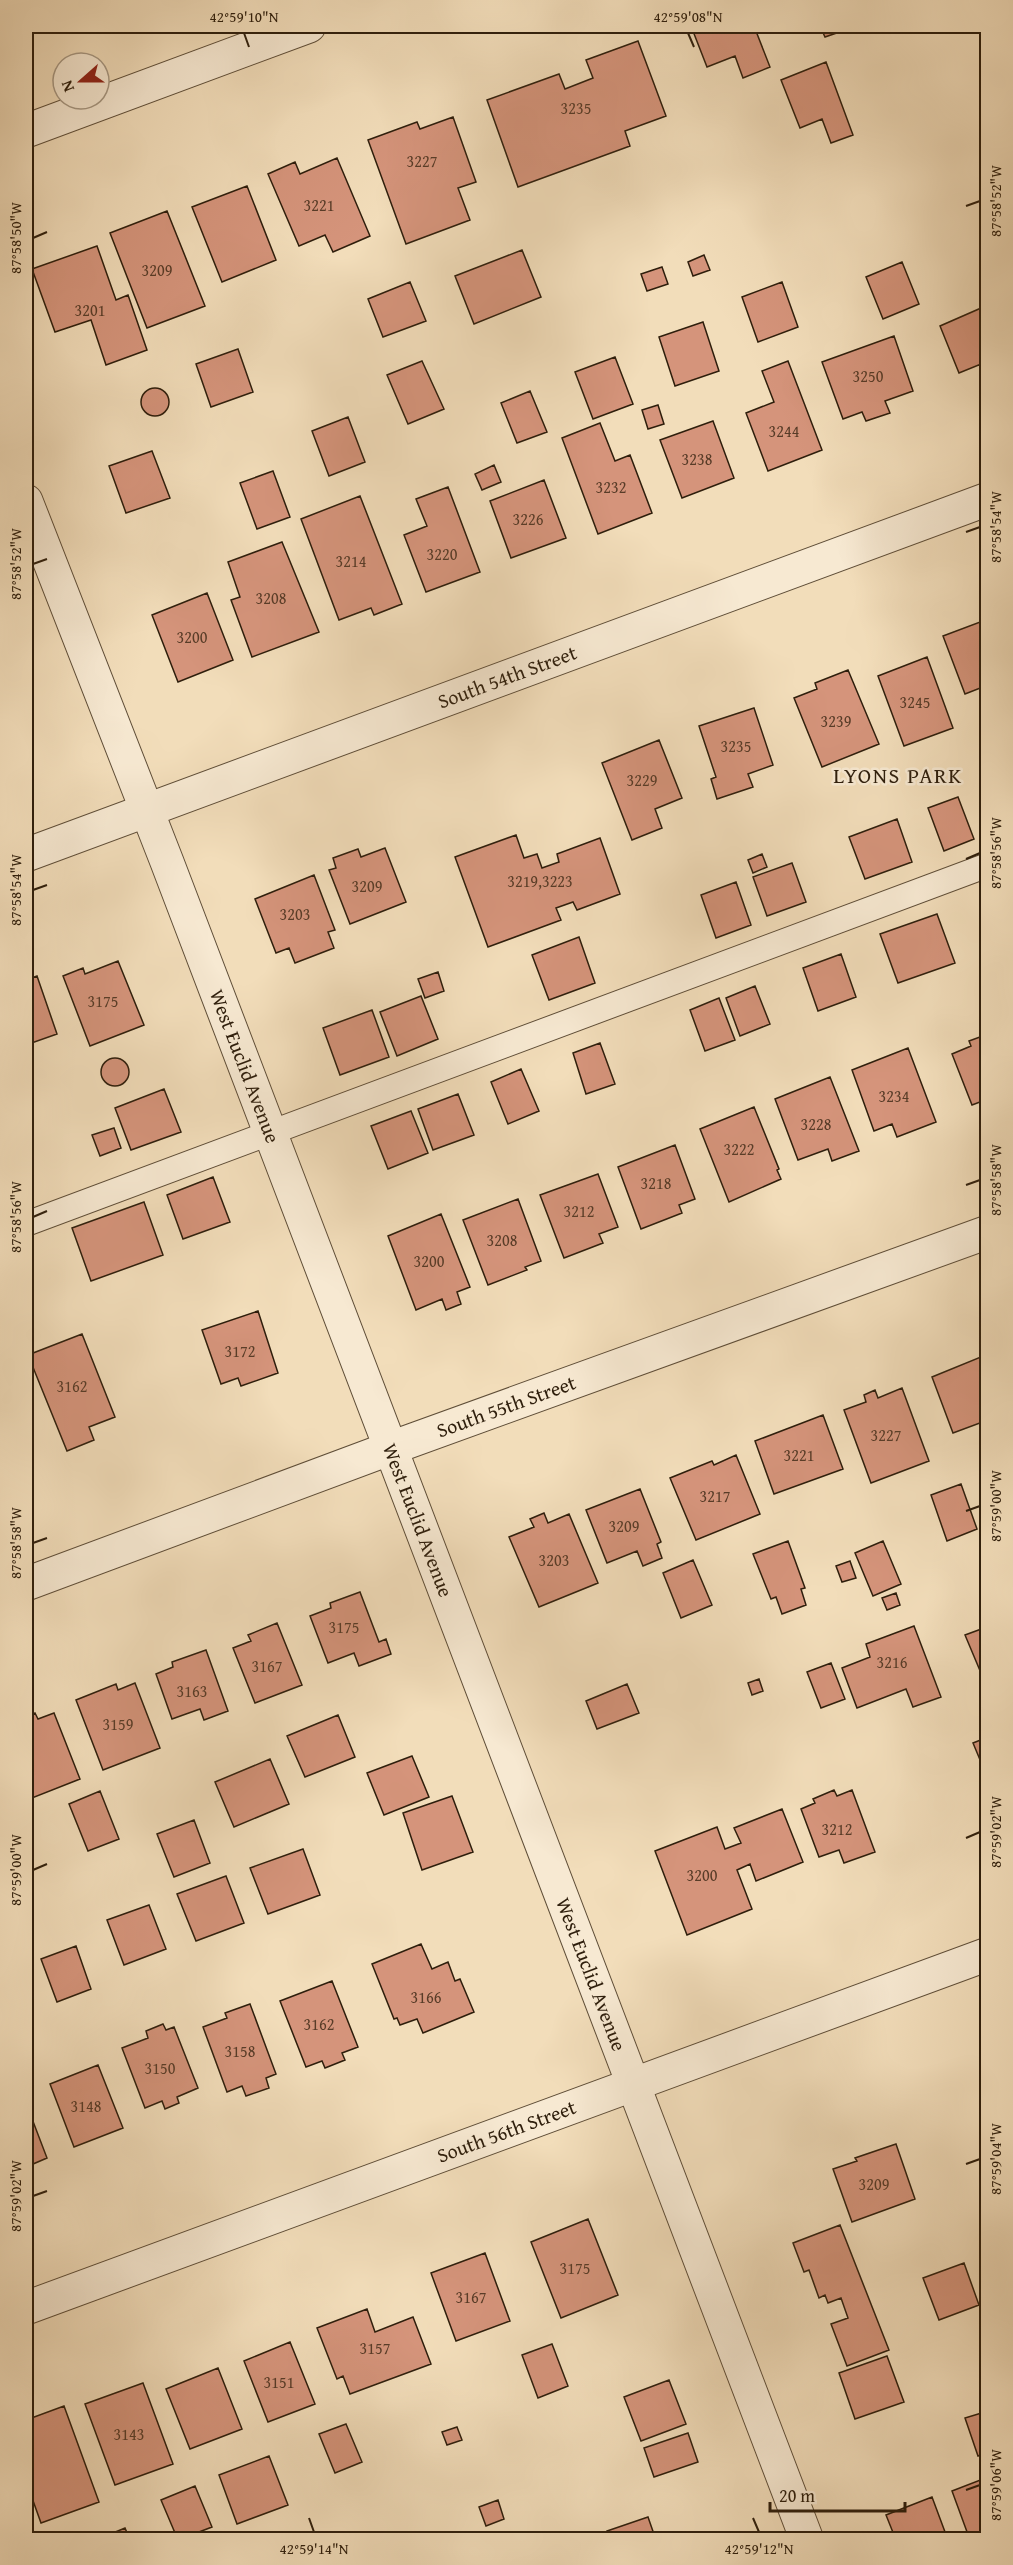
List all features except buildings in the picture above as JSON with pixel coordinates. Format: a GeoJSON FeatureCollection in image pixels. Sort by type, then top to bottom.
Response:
{"type":"FeatureCollection","features":[{"type":"Feature","properties":{"kind":"street"},"geometry":{"type":"LineString","coordinates":[[26,131],[309,26]]}},
{"type":"Feature","properties":{"kind":"street","name":"South 54th Street"},"geometry":{"type":"LineString","coordinates":[[26,855],[987,499]]}},
{"type":"Feature","properties":{"kind":"street","name":"West Euclid Avenue"},"geometry":{"type":"LineString","coordinates":[[26,501],[391,1448],[807,2540]]}},
{"type":"Feature","properties":{"kind":"street","name":"South 55th Street"},"geometry":{"type":"LineString","coordinates":[[26,1584],[391,1448],[987,1232]]}},
{"type":"Feature","properties":{"kind":"street","name":"South 56th Street"},"geometry":{"type":"LineString","coordinates":[[26,2308],[987,1954]]}},
{"type":"Feature","properties":{"kind":"lane"},"geometry":{"type":"LineString","coordinates":[[26,1224],[269,1131],[987,865]]}},
{"type":"Feature","properties":{"kind":"district","name":"LYONS PARK"},"geometry":{"type":"Point","coordinates":[898,775]}}]}
